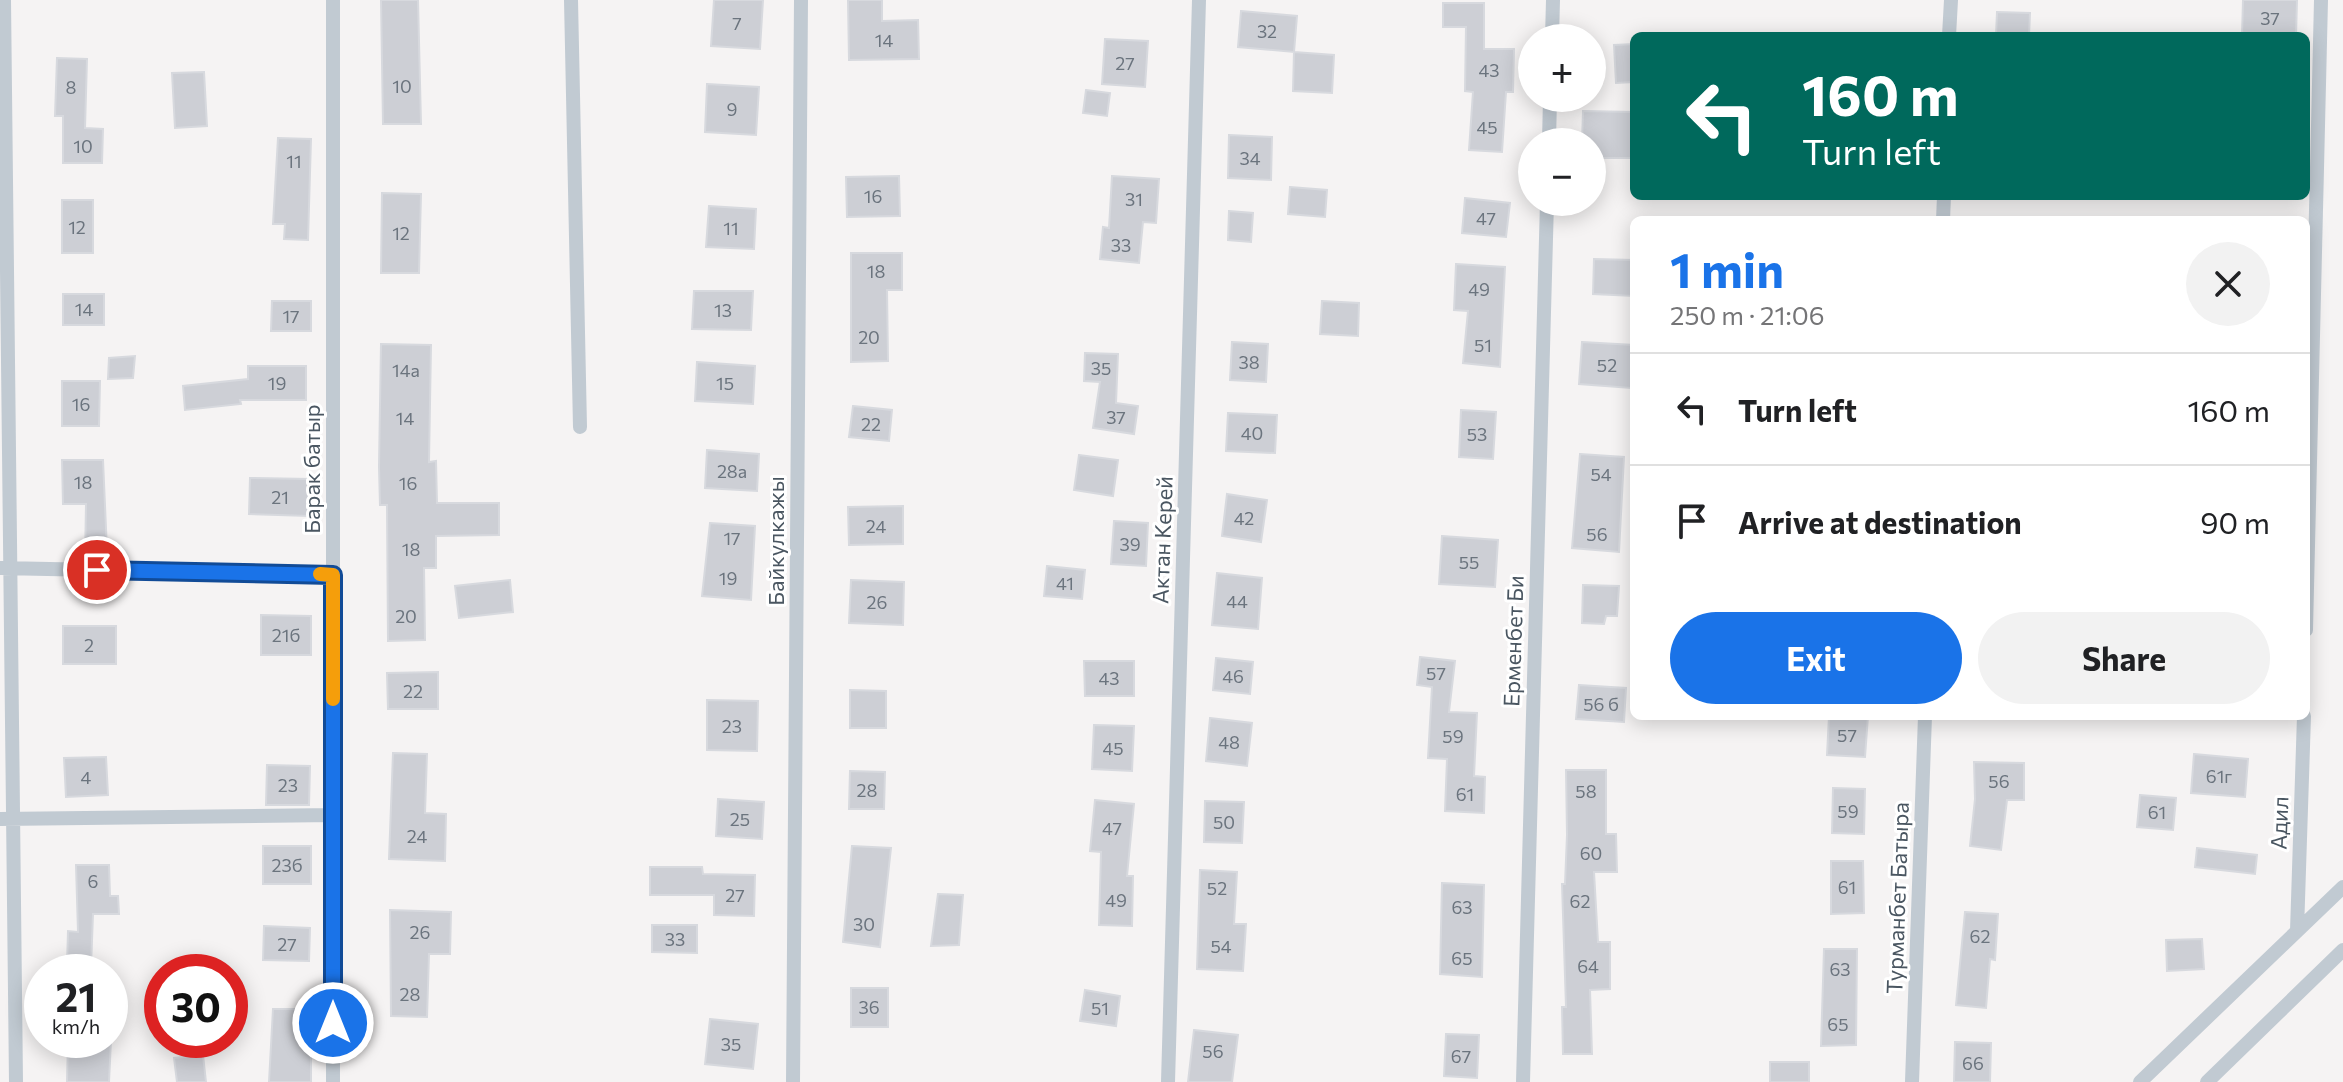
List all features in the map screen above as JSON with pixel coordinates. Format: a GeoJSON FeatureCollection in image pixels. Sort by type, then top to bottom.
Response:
{"type":"FeatureCollection","features":[{"type":"Feature","properties":{"kind":"street","name":"Барак батыр"},"geometry":{"type":"LineString","coordinates":[[333,0],[333,1082]]}},
{"type":"Feature","properties":{"kind":"street"},"geometry":{"type":"LineString","coordinates":[[571,0],[580,427]]}},
{"type":"Feature","properties":{"kind":"street","name":"Байкулкажы"},"geometry":{"type":"LineString","coordinates":[[793,1082],[801,0]]}},
{"type":"Feature","properties":{"kind":"street","name":"Актан Керей"},"geometry":{"type":"LineString","coordinates":[[1168,1082],[1199,0]]}},
{"type":"Feature","properties":{"kind":"street"},"geometry":{"type":"LineString","coordinates":[[1552,24],[1553,0]]}},
{"type":"Feature","properties":{"kind":"street"},"geometry":{"type":"LineString","coordinates":[[1949,32],[1951,0]]}},
{"type":"Feature","properties":{"kind":"street"},"geometry":{"type":"LineString","coordinates":[[2310,462],[2321,0]]}},
{"type":"Feature","properties":{"kind":"street"},"geometry":{"type":"LineString","coordinates":[[3,5],[6,819],[16,1082]]}},
{"type":"Feature","properties":{"kind":"street","name":"Ерменбет Би"},"geometry":{"type":"LineString","coordinates":[[1523,1082],[1547,216]]}},
{"type":"Feature","properties":{"kind":"street"},"geometry":{"type":"LineString","coordinates":[[4,568],[333,575]]}},
{"type":"Feature","properties":{"kind":"street","name":"Турманбет Батыра"},"geometry":{"type":"LineString","coordinates":[[1912,1082],[1925,720]]}},
{"type":"Feature","properties":{"kind":"street","name":"Адил"},"geometry":{"type":"LineString","coordinates":[[2297,931],[2304,720]]}},
{"type":"Feature","properties":{"kind":"street"},"geometry":{"type":"LineString","coordinates":[[6,819],[333,815]]}},
{"type":"Feature","properties":{"kind":"street"},"geometry":{"type":"LineString","coordinates":[[2140,1082],[2343,887]]}},
{"type":"Feature","properties":{"kind":"street"},"geometry":{"type":"LineString","coordinates":[[2207,1082],[2343,950]]}},
{"type":"Feature","properties":{"kind":"building"},"geometry":{"type":"Polygon","coordinates":[[[381,0],[418,0],[421,124],[383,124],[381,0]]]}},
{"type":"Feature","properties":{"kind":"building"},"geometry":{"type":"Polygon","coordinates":[[[714,0],[763,0],[760,49],[711,46],[714,0]]]}},
{"type":"Feature","properties":{"kind":"building"},"geometry":{"type":"Polygon","coordinates":[[[848,0],[882,0],[882,21],[918,20],[919,59],[849,60],[848,0]]]}},
{"type":"Feature","properties":{"kind":"building"},"geometry":{"type":"Polygon","coordinates":[[[2243,0],[2297,0],[2296,32],[2242,32],[2243,0]]]}},
{"type":"Feature","properties":{"kind":"building"},"geometry":{"type":"Polygon","coordinates":[[[1443,3],[1484,3],[1484,49],[1514,49],[1513,92],[1506,92],[1502,152],[1469,150],[1473,92],[1465,91],[1466,27],[1443,27],[1443,3]]]}},
{"type":"Feature","properties":{"kind":"building"},"geometry":{"type":"Polygon","coordinates":[[[1241,11],[1297,16],[1294,52],[1238,47],[1241,11]]]}},
{"type":"Feature","properties":{"kind":"building"},"geometry":{"type":"Polygon","coordinates":[[[1997,12],[2030,13],[2029,32],[1996,32],[1997,12]]]}},
{"type":"Feature","properties":{"kind":"building"},"geometry":{"type":"Polygon","coordinates":[[[1105,39],[1148,41],[1145,87],[1102,84],[1105,39]]]}},
{"type":"Feature","properties":{"kind":"building"},"geometry":{"type":"Polygon","coordinates":[[[1630,44],[1630,82],[1616,83],[1614,45],[1630,44]]]}},
{"type":"Feature","properties":{"kind":"building"},"geometry":{"type":"Polygon","coordinates":[[[1294,52],[1334,55],[1332,93],[1293,91],[1294,52]]]}},
{"type":"Feature","properties":{"kind":"building"},"geometry":{"type":"Polygon","coordinates":[[[57,58],[87,59],[85,128],[103,129],[102,163],[63,163],[63,116],[55,116],[57,58]]]}},
{"type":"Feature","properties":{"kind":"building"},"geometry":{"type":"Polygon","coordinates":[[[204,72],[207,126],[175,128],[172,73],[204,72]]]}},
{"type":"Feature","properties":{"kind":"building"},"geometry":{"type":"Polygon","coordinates":[[[707,84],[759,87],[756,135],[705,132],[707,84]]]}},
{"type":"Feature","properties":{"kind":"building"},"geometry":{"type":"Polygon","coordinates":[[[1086,90],[1110,93],[1107,116],[1083,113],[1086,90]]]}},
{"type":"Feature","properties":{"kind":"building"},"geometry":{"type":"Polygon","coordinates":[[[1583,112],[1630,112],[1630,158],[1606,158],[1606,128],[1582,128],[1583,112]]]}},
{"type":"Feature","properties":{"kind":"building"},"geometry":{"type":"Polygon","coordinates":[[[1229,135],[1272,137],[1271,180],[1228,178],[1229,135]]]}},
{"type":"Feature","properties":{"kind":"building"},"geometry":{"type":"Polygon","coordinates":[[[278,138],[311,139],[308,240],[284,239],[285,224],[273,224],[278,138]]]}},
{"type":"Feature","properties":{"kind":"building"},"geometry":{"type":"Polygon","coordinates":[[[899,176],[900,216],[847,217],[846,177],[899,176]]]}},
{"type":"Feature","properties":{"kind":"building"},"geometry":{"type":"Polygon","coordinates":[[[1112,176],[1159,179],[1156,223],[1143,222],[1139,263],[1100,259],[1103,227],[1109,228],[1112,176]]]}},
{"type":"Feature","properties":{"kind":"building"},"geometry":{"type":"Polygon","coordinates":[[[1290,187],[1327,190],[1325,217],[1288,214],[1290,187]]]}},
{"type":"Feature","properties":{"kind":"building"},"geometry":{"type":"Polygon","coordinates":[[[382,193],[421,194],[419,273],[381,273],[382,193]]]}},
{"type":"Feature","properties":{"kind":"building"},"geometry":{"type":"Polygon","coordinates":[[[1465,198],[1510,203],[1506,237],[1462,233],[1465,198]]]}},
{"type":"Feature","properties":{"kind":"building"},"geometry":{"type":"Polygon","coordinates":[[[62,200],[93,200],[93,253],[62,253],[62,200]]]}},
{"type":"Feature","properties":{"kind":"building"},"geometry":{"type":"Polygon","coordinates":[[[709,206],[756,209],[754,249],[706,247],[709,206]]]}},
{"type":"Feature","properties":{"kind":"building"},"geometry":{"type":"Polygon","coordinates":[[[1229,211],[1253,213],[1251,242],[1228,240],[1229,211]]]}},
{"type":"Feature","properties":{"kind":"building"},"geometry":{"type":"Polygon","coordinates":[[[851,253],[902,253],[902,290],[887,290],[888,361],[851,362],[851,253]]]}},
{"type":"Feature","properties":{"kind":"building"},"geometry":{"type":"Polygon","coordinates":[[[1594,259],[1630,260],[1630,296],[1593,294],[1594,259]]]}},
{"type":"Feature","properties":{"kind":"building"},"geometry":{"type":"Polygon","coordinates":[[[1456,264],[1505,267],[1500,367],[1463,363],[1468,311],[1454,310],[1456,264]]]}},
{"type":"Feature","properties":{"kind":"building"},"geometry":{"type":"Polygon","coordinates":[[[694,291],[753,291],[751,330],[692,329],[694,291]]]}},
{"type":"Feature","properties":{"kind":"building"},"geometry":{"type":"Polygon","coordinates":[[[63,294],[104,294],[104,325],[63,325],[63,294]]]}},
{"type":"Feature","properties":{"kind":"building"},"geometry":{"type":"Polygon","coordinates":[[[272,301],[311,301],[311,331],[271,331],[272,301]]]}},
{"type":"Feature","properties":{"kind":"building"},"geometry":{"type":"Polygon","coordinates":[[[1322,301],[1359,303],[1358,336],[1320,334],[1322,301]]]}},
{"type":"Feature","properties":{"kind":"building"},"geometry":{"type":"Polygon","coordinates":[[[1232,342],[1268,344],[1266,382],[1230,380],[1232,342]]]}},
{"type":"Feature","properties":{"kind":"building"},"geometry":{"type":"Polygon","coordinates":[[[1582,342],[1630,345],[1630,388],[1579,384],[1582,342]]]}},
{"type":"Feature","properties":{"kind":"building"},"geometry":{"type":"Polygon","coordinates":[[[381,344],[431,345],[429,462],[436,461],[437,503],[499,503],[499,535],[436,536],[436,568],[424,568],[425,640],[388,641],[387,505],[380,505],[379,467],[381,344]]]}},
{"type":"Feature","properties":{"kind":"building"},"geometry":{"type":"Polygon","coordinates":[[[1085,353],[1118,354],[1116,403],[1138,406],[1134,434],[1093,428],[1100,382],[1084,381],[1085,353]]]}},
{"type":"Feature","properties":{"kind":"building"},"geometry":{"type":"Polygon","coordinates":[[[135,356],[133,378],[108,379],[109,358],[135,356]]]}},
{"type":"Feature","properties":{"kind":"building"},"geometry":{"type":"Polygon","coordinates":[[[697,362],[755,366],[753,404],[695,401],[697,362]]]}},
{"type":"Feature","properties":{"kind":"building"},"geometry":{"type":"Polygon","coordinates":[[[248,366],[306,366],[306,400],[240,400],[241,404],[185,410],[183,386],[248,379],[248,366]]]}},
{"type":"Feature","properties":{"kind":"building"},"geometry":{"type":"Polygon","coordinates":[[[62,381],[100,381],[99,426],[62,426],[62,381]]]}},
{"type":"Feature","properties":{"kind":"building"},"geometry":{"type":"Polygon","coordinates":[[[853,406],[892,410],[889,441],[849,437],[853,406]]]}},
{"type":"Feature","properties":{"kind":"building"},"geometry":{"type":"Polygon","coordinates":[[[1461,410],[1496,412],[1493,459],[1459,457],[1461,410]]]}},
{"type":"Feature","properties":{"kind":"building"},"geometry":{"type":"Polygon","coordinates":[[[1228,413],[1277,415],[1275,453],[1226,451],[1228,413]]]}},
{"type":"Feature","properties":{"kind":"building"},"geometry":{"type":"Polygon","coordinates":[[[707,450],[759,454],[757,491],[705,488],[707,450]]]}},
{"type":"Feature","properties":{"kind":"building"},"geometry":{"type":"Polygon","coordinates":[[[1580,454],[1624,457],[1619,552],[1572,548],[1580,454]]]}},
{"type":"Feature","properties":{"kind":"building"},"geometry":{"type":"Polygon","coordinates":[[[1079,455],[1118,460],[1113,496],[1074,490],[1079,455]]]}},
{"type":"Feature","properties":{"kind":"building"},"geometry":{"type":"Polygon","coordinates":[[[62,460],[103,460],[107,551],[99,551],[99,560],[85,560],[86,504],[63,504],[62,460]]]}},
{"type":"Feature","properties":{"kind":"building"},"geometry":{"type":"Polygon","coordinates":[[[250,478],[310,479],[309,516],[249,514],[250,478]]]}},
{"type":"Feature","properties":{"kind":"building"},"geometry":{"type":"Polygon","coordinates":[[[1227,494],[1267,500],[1261,542],[1222,536],[1227,494]]]}},
{"type":"Feature","properties":{"kind":"building"},"geometry":{"type":"Polygon","coordinates":[[[903,506],[903,544],[849,545],[848,507],[903,506]]]}},
{"type":"Feature","properties":{"kind":"building"},"geometry":{"type":"Polygon","coordinates":[[[1114,521],[1148,523],[1146,566],[1111,564],[1114,521]]]}},
{"type":"Feature","properties":{"kind":"building"},"geometry":{"type":"Polygon","coordinates":[[[710,523],[755,526],[751,600],[702,596],[710,523]]]}},
{"type":"Feature","properties":{"kind":"building"},"geometry":{"type":"Polygon","coordinates":[[[1442,536],[1498,540],[1495,587],[1439,584],[1442,536]]]}},
{"type":"Feature","properties":{"kind":"building"},"geometry":{"type":"Polygon","coordinates":[[[1047,566],[1085,570],[1082,599],[1044,596],[1047,566]]]}},
{"type":"Feature","properties":{"kind":"building"},"geometry":{"type":"Polygon","coordinates":[[[1217,573],[1262,578],[1258,629],[1212,625],[1217,573]]]}},
{"type":"Feature","properties":{"kind":"building"},"geometry":{"type":"Polygon","coordinates":[[[510,580],[513,612],[459,618],[455,586],[510,580]]]}},
{"type":"Feature","properties":{"kind":"building"},"geometry":{"type":"Polygon","coordinates":[[[851,580],[904,582],[903,625],[849,623],[851,580]]]}},
{"type":"Feature","properties":{"kind":"building"},"geometry":{"type":"Polygon","coordinates":[[[1583,585],[1619,586],[1617,616],[1606,616],[1604,624],[1582,623],[1583,585]]]}},
{"type":"Feature","properties":{"kind":"building"},"geometry":{"type":"Polygon","coordinates":[[[261,615],[311,616],[311,655],[261,655],[261,615]]]}},
{"type":"Feature","properties":{"kind":"building"},"geometry":{"type":"Polygon","coordinates":[[[63,626],[116,626],[116,664],[63,664],[63,626]]]}},
{"type":"Feature","properties":{"kind":"building"},"geometry":{"type":"Polygon","coordinates":[[[1420,657],[1455,661],[1449,712],[1477,713],[1474,776],[1485,777],[1484,813],[1445,811],[1447,759],[1428,758],[1432,687],[1417,685],[1420,657]]]}},
{"type":"Feature","properties":{"kind":"building"},"geometry":{"type":"Polygon","coordinates":[[[1216,658],[1253,662],[1250,694],[1213,690],[1216,658]]]}},
{"type":"Feature","properties":{"kind":"building"},"geometry":{"type":"Polygon","coordinates":[[[1084,661],[1134,661],[1134,696],[1085,696],[1084,661]]]}},
{"type":"Feature","properties":{"kind":"building"},"geometry":{"type":"Polygon","coordinates":[[[438,672],[438,709],[388,709],[387,673],[438,672]]]}},
{"type":"Feature","properties":{"kind":"building"},"geometry":{"type":"Polygon","coordinates":[[[1579,685],[1626,688],[1624,722],[1576,719],[1579,685]]]}},
{"type":"Feature","properties":{"kind":"building"},"geometry":{"type":"Polygon","coordinates":[[[850,690],[886,691],[886,728],[850,728],[850,690]]]}},
{"type":"Feature","properties":{"kind":"building"},"geometry":{"type":"Polygon","coordinates":[[[707,700],[758,701],[757,751],[707,750],[707,700]]]}},
{"type":"Feature","properties":{"kind":"building"},"geometry":{"type":"Polygon","coordinates":[[[1210,718],[1252,723],[1247,766],[1206,761],[1210,718]]]}},
{"type":"Feature","properties":{"kind":"building"},"geometry":{"type":"Polygon","coordinates":[[[1829,720],[1868,720],[1865,757],[1827,755],[1829,720]]]}},
{"type":"Feature","properties":{"kind":"building"},"geometry":{"type":"Polygon","coordinates":[[[1094,725],[1134,726],[1132,771],[1092,769],[1094,725]]]}},
{"type":"Feature","properties":{"kind":"building"},"geometry":{"type":"Polygon","coordinates":[[[393,753],[427,754],[425,813],[446,814],[445,861],[389,859],[393,753]]]}},
{"type":"Feature","properties":{"kind":"building"},"geometry":{"type":"Polygon","coordinates":[[[2194,754],[2248,759],[2245,797],[2191,793],[2194,754]]]}},
{"type":"Feature","properties":{"kind":"building"},"geometry":{"type":"Polygon","coordinates":[[[106,757],[108,795],[66,797],[64,758],[106,757]]]}},
{"type":"Feature","properties":{"kind":"building"},"geometry":{"type":"Polygon","coordinates":[[[1974,762],[2024,763],[2024,800],[2007,800],[2001,850],[1970,846],[1975,799],[1974,762]]]}},
{"type":"Feature","properties":{"kind":"building"},"geometry":{"type":"Polygon","coordinates":[[[267,765],[310,766],[309,805],[266,805],[267,765]]]}},
{"type":"Feature","properties":{"kind":"building"},"geometry":{"type":"Polygon","coordinates":[[[1566,770],[1606,770],[1606,834],[1616,834],[1617,872],[1594,872],[1598,942],[1610,942],[1610,989],[1590,990],[1592,1054],[1563,1054],[1562,1007],[1566,1007],[1562,884],[1565,884],[1567,835],[1566,770]]]}},
{"type":"Feature","properties":{"kind":"building"},"geometry":{"type":"Polygon","coordinates":[[[850,771],[885,772],[884,809],[849,809],[850,771]]]}},
{"type":"Feature","properties":{"kind":"building"},"geometry":{"type":"Polygon","coordinates":[[[1833,788],[1865,789],[1864,834],[1832,833],[1833,788]]]}},
{"type":"Feature","properties":{"kind":"building"},"geometry":{"type":"Polygon","coordinates":[[[2140,795],[2176,798],[2173,830],[2137,827],[2140,795]]]}},
{"type":"Feature","properties":{"kind":"building"},"geometry":{"type":"Polygon","coordinates":[[[718,799],[764,802],[762,839],[716,836],[718,799]]]}},
{"type":"Feature","properties":{"kind":"building"},"geometry":{"type":"Polygon","coordinates":[[[1095,800],[1134,804],[1127,876],[1133,876],[1132,926],[1099,925],[1101,852],[1090,851],[1095,800]]]}},
{"type":"Feature","properties":{"kind":"building"},"geometry":{"type":"Polygon","coordinates":[[[1205,801],[1244,802],[1242,843],[1204,842],[1205,801]]]}},
{"type":"Feature","properties":{"kind":"building"},"geometry":{"type":"Polygon","coordinates":[[[263,846],[311,846],[311,884],[263,884],[263,846]]]}},
{"type":"Feature","properties":{"kind":"building"},"geometry":{"type":"Polygon","coordinates":[[[852,846],[891,848],[880,947],[843,942],[852,846]]]}},
{"type":"Feature","properties":{"kind":"building"},"geometry":{"type":"Polygon","coordinates":[[[2197,848],[2257,855],[2255,874],[2195,867],[2197,848]]]}},
{"type":"Feature","properties":{"kind":"building"},"geometry":{"type":"Polygon","coordinates":[[[1831,861],[1863,861],[1864,913],[1831,914],[1831,861]]]}},
{"type":"Feature","properties":{"kind":"building"},"geometry":{"type":"Polygon","coordinates":[[[76,865],[109,865],[110,896],[118,896],[119,914],[93,914],[91,954],[67,954],[68,931],[78,932],[76,865]]]}},
{"type":"Feature","properties":{"kind":"building"},"geometry":{"type":"Polygon","coordinates":[[[650,867],[702,867],[703,874],[755,875],[754,916],[714,915],[714,895],[650,895],[650,867]]]}},
{"type":"Feature","properties":{"kind":"building"},"geometry":{"type":"Polygon","coordinates":[[[1200,870],[1237,872],[1234,924],[1246,924],[1243,971],[1197,969],[1200,870]]]}},
{"type":"Feature","properties":{"kind":"building"},"geometry":{"type":"Polygon","coordinates":[[[1442,883],[1484,885],[1482,977],[1440,974],[1442,883]]]}},
{"type":"Feature","properties":{"kind":"building"},"geometry":{"type":"Polygon","coordinates":[[[938,894],[963,895],[959,945],[931,946],[938,894]]]}},
{"type":"Feature","properties":{"kind":"building"},"geometry":{"type":"Polygon","coordinates":[[[390,910],[451,912],[450,954],[429,954],[427,1017],[391,1016],[390,910]]]}},
{"type":"Feature","properties":{"kind":"building"},"geometry":{"type":"Polygon","coordinates":[[[1965,912],[1998,914],[1995,960],[1990,959],[1986,1008],[1956,1005],[1965,912]]]}},
{"type":"Feature","properties":{"kind":"building"},"geometry":{"type":"Polygon","coordinates":[[[652,925],[697,925],[697,953],[652,952],[652,925]]]}},
{"type":"Feature","properties":{"kind":"building"},"geometry":{"type":"Polygon","coordinates":[[[264,926],[310,928],[309,961],[263,960],[264,926]]]}},
{"type":"Feature","properties":{"kind":"building"},"geometry":{"type":"Polygon","coordinates":[[[2202,939],[2204,969],[2167,971],[2166,940],[2202,939]]]}},
{"type":"Feature","properties":{"kind":"building"},"geometry":{"type":"Polygon","coordinates":[[[1824,949],[1857,949],[1856,1045],[1821,1046],[1824,949]]]}},
{"type":"Feature","properties":{"kind":"building"},"geometry":{"type":"Polygon","coordinates":[[[851,988],[888,988],[888,1027],[851,1027],[851,988]]]}},
{"type":"Feature","properties":{"kind":"building"},"geometry":{"type":"Polygon","coordinates":[[[1085,990],[1120,996],[1116,1026],[1080,1021],[1085,990]]]}},
{"type":"Feature","properties":{"kind":"building"},"geometry":{"type":"Polygon","coordinates":[[[273,1009],[311,1009],[311,1082],[269,1082],[273,1009]]]}},
{"type":"Feature","properties":{"kind":"building"},"geometry":{"type":"Polygon","coordinates":[[[710,1019],[758,1024],[753,1069],[705,1064],[710,1019]]]}},
{"type":"Feature","properties":{"kind":"building"},"geometry":{"type":"Polygon","coordinates":[[[1194,1030],[1238,1035],[1232,1082],[1188,1082],[1194,1030]]]}},
{"type":"Feature","properties":{"kind":"building"},"geometry":{"type":"Polygon","coordinates":[[[1446,1034],[1479,1035],[1477,1078],[1444,1076],[1446,1034]]]}},
{"type":"Feature","properties":{"kind":"building"},"geometry":{"type":"Polygon","coordinates":[[[1955,1042],[1991,1043],[1990,1082],[1954,1082],[1955,1042]]]}},
{"type":"Feature","properties":{"kind":"building"},"geometry":{"type":"Polygon","coordinates":[[[68,1058],[110,1058],[109,1082],[67,1082],[68,1058]]]}},
{"type":"Feature","properties":{"kind":"building"},"geometry":{"type":"Polygon","coordinates":[[[174,1058],[203,1058],[206,1082],[177,1082],[174,1058]]]}},
{"type":"Feature","properties":{"kind":"building"},"geometry":{"type":"Polygon","coordinates":[[[1770,1062],[1809,1062],[1809,1082],[1770,1082],[1770,1062]]]}},
{"type":"Feature","properties":{"kind":"slow traffic"},"geometry":{"type":"LineString","coordinates":[[320,574],[333,575],[333,699]]}},
{"type":"Feature","properties":{"kind":"route"},"geometry":{"type":"LineString","coordinates":[[97,570],[333,575],[333,1023]]}}]}
